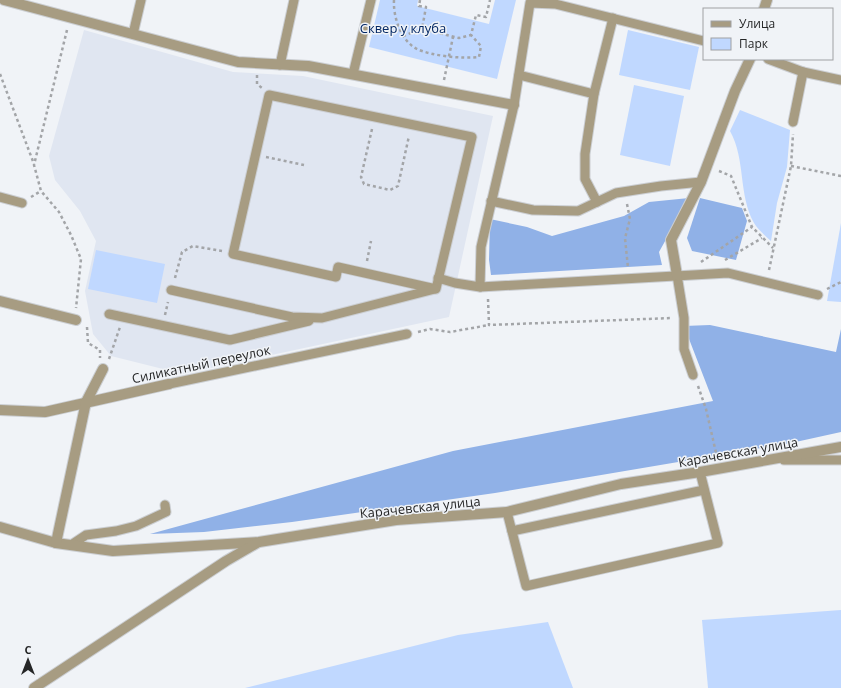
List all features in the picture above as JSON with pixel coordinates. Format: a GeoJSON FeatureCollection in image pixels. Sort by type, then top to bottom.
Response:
{"type":"FeatureCollection","features":[{"type":"Feature","properties":{"kind":"street"},"geometry":{"type":"LineString","coordinates":[[4,0],[17,2],[70,18],[238,62],[308,66],[514,105]]}},
{"type":"Feature","properties":{"kind":"street"},"geometry":{"type":"LineString","coordinates":[[680,275],[670,240],[701,182],[735,91],[750,60]]}},
{"type":"Feature","properties":{"kind":"street"},"geometry":{"type":"LineString","coordinates":[[0,301],[76,320]]}},
{"type":"Feature","properties":{"kind":"street"},"geometry":{"type":"LineString","coordinates":[[56,543],[86,402],[103,369]]}},
{"type":"Feature","properties":{"kind":"street","name":"Силикатный переулок"},"geometry":{"type":"LineString","coordinates":[[0,410],[46,412],[169,384]]}},
{"type":"Feature","properties":{"kind":"street","name":"Карачевская улица"},"geometry":{"type":"LineString","coordinates":[[0,527],[56,543],[113,551],[259,542],[396,520],[507,512],[621,484],[700,472],[841,447]]}},
{"type":"Feature","properties":{"kind":"street"},"geometry":{"type":"LineString","coordinates":[[34,688],[226,561],[259,542]]}},
{"type":"Feature","properties":{"kind":"lane"},"geometry":{"type":"LineString","coordinates":[[133,34],[141,0]]}},
{"type":"Feature","properties":{"kind":"lane"},"geometry":{"type":"LineString","coordinates":[[280,64],[294,0]]}},
{"type":"Feature","properties":{"kind":"lane"},"geometry":{"type":"LineString","coordinates":[[354,74],[371,0]]}},
{"type":"Feature","properties":{"kind":"lane"},"geometry":{"type":"LineString","coordinates":[[483,286],[481,247],[514,105],[530,3],[555,4],[703,41]]}},
{"type":"Feature","properties":{"kind":"lane"},"geometry":{"type":"LineString","coordinates":[[597,202],[585,179],[584,154],[594,94],[613,18]]}},
{"type":"Feature","properties":{"kind":"lane"},"geometry":{"type":"LineString","coordinates":[[771,60],[803,72],[841,80]]}},
{"type":"Feature","properties":{"kind":"lane"},"geometry":{"type":"LineString","coordinates":[[792,122],[803,72]]}},
{"type":"Feature","properties":{"kind":"lane"},"geometry":{"type":"LineString","coordinates":[[519,74],[594,94]]}},
{"type":"Feature","properties":{"kind":"lane"},"geometry":{"type":"LineString","coordinates":[[270,95],[472,137],[436,289],[338,267],[336,277],[233,254],[270,95]]}},
{"type":"Feature","properties":{"kind":"lane"},"geometry":{"type":"LineString","coordinates":[[491,201],[533,210],[578,211],[616,193],[701,182]]}},
{"type":"Feature","properties":{"kind":"lane"},"geometry":{"type":"LineString","coordinates":[[0,197],[22,203]]}},
{"type":"Feature","properties":{"kind":"lane"},"geometry":{"type":"LineString","coordinates":[[438,278],[455,283],[483,286],[728,273],[818,295]]}},
{"type":"Feature","properties":{"kind":"lane"},"geometry":{"type":"LineString","coordinates":[[680,275],[684,318],[684,349],[693,376]]}},
{"type":"Feature","properties":{"kind":"lane"},"geometry":{"type":"LineString","coordinates":[[109,314],[230,340],[436,289]]}},
{"type":"Feature","properties":{"kind":"lane"},"geometry":{"type":"LineString","coordinates":[[171,290],[292,317],[322,318]]}},
{"type":"Feature","properties":{"kind":"lane","name":"Силикатный переулок"},"geometry":{"type":"LineString","coordinates":[[169,384],[407,334]]}},
{"type":"Feature","properties":{"kind":"lane"},"geometry":{"type":"LineString","coordinates":[[765,460],[841,460]]}},
{"type":"Feature","properties":{"kind":"lane"},"geometry":{"type":"LineString","coordinates":[[507,512],[526,586],[718,543],[700,472]]}},
{"type":"Feature","properties":{"kind":"lane"},"geometry":{"type":"LineString","coordinates":[[512,531],[704,490]]}},
{"type":"Feature","properties":{"kind":"lane"},"geometry":{"type":"LineString","coordinates":[[71,545],[86,534],[116,531],[136,526],[166,512],[165,505]]}},
{"type":"Feature","properties":{"kind":"path"},"geometry":{"type":"LineString","coordinates":[[394,0],[396,19],[403,36],[416,48],[462,59],[479,57],[481,46],[471,35]]}},
{"type":"Feature","properties":{"kind":"path"},"geometry":{"type":"LineString","coordinates":[[420,0],[419,6],[426,8],[422,29]]}},
{"type":"Feature","properties":{"kind":"path"},"geometry":{"type":"LineString","coordinates":[[471,35],[476,15],[486,17],[490,0]]}},
{"type":"Feature","properties":{"kind":"path"},"geometry":{"type":"LineString","coordinates":[[34,165],[70,18]]}},
{"type":"Feature","properties":{"kind":"path"},"geometry":{"type":"LineString","coordinates":[[403,36],[422,29],[459,38],[471,35]]}},
{"type":"Feature","properties":{"kind":"path"},"geometry":{"type":"LineString","coordinates":[[441,91],[453,37]]}},
{"type":"Feature","properties":{"kind":"path"},"geometry":{"type":"LineString","coordinates":[[257,64],[257,84],[270,95]]}},
{"type":"Feature","properties":{"kind":"path"},"geometry":{"type":"LineString","coordinates":[[0,74],[34,165],[41,191],[59,212],[81,259],[76,297],[76,320],[87,327],[88,343],[100,350],[103,369]]}},
{"type":"Feature","properties":{"kind":"path"},"geometry":{"type":"LineString","coordinates":[[374,116],[361,176],[364,184],[390,190],[398,186],[412,124]]}},
{"type":"Feature","properties":{"kind":"path"},"geometry":{"type":"LineString","coordinates":[[766,283],[790,166],[792,122]]}},
{"type":"Feature","properties":{"kind":"path"},"geometry":{"type":"LineString","coordinates":[[256,155],[304,166]]}},
{"type":"Feature","properties":{"kind":"path"},"geometry":{"type":"LineString","coordinates":[[790,166],[841,176]]}},
{"type":"Feature","properties":{"kind":"path"},"geometry":{"type":"LineString","coordinates":[[707,167],[731,176],[752,227],[773,249]]}},
{"type":"Feature","properties":{"kind":"path"},"geometry":{"type":"LineString","coordinates":[[624,192],[630,219],[625,238],[628,278]]}},
{"type":"Feature","properties":{"kind":"path"},"geometry":{"type":"LineString","coordinates":[[680,275],[752,227]]}},
{"type":"Feature","properties":{"kind":"path"},"geometry":{"type":"LineString","coordinates":[[721,260],[727,260],[762,238]]}},
{"type":"Feature","properties":{"kind":"path"},"geometry":{"type":"LineString","coordinates":[[364,273],[371,241]]}},
{"type":"Feature","properties":{"kind":"path"},"geometry":{"type":"LineString","coordinates":[[163,325],[182,252],[192,246],[233,254]]}},
{"type":"Feature","properties":{"kind":"path"},"geometry":{"type":"LineString","coordinates":[[703,260],[709,260]]}},
{"type":"Feature","properties":{"kind":"path"},"geometry":{"type":"LineString","coordinates":[[483,286],[489,325]]}},
{"type":"Feature","properties":{"kind":"path"},"geometry":{"type":"LineString","coordinates":[[103,369],[111,356],[123,316]]}},
{"type":"Feature","properties":{"kind":"path"},"geometry":{"type":"LineString","coordinates":[[407,334],[430,329],[450,332],[489,325],[684,318]]}},
{"type":"Feature","properties":{"kind":"path"},"geometry":{"type":"LineString","coordinates":[[693,376],[706,409],[715,448]]}},
{"type":"Feature","properties":{"kind":"shaded area"},"geometry":{"type":"Polygon","coordinates":[[[84,30],[233,72],[303,76],[493,116],[449,317],[183,374],[111,356],[93,334],[85,291],[96,241],[80,211],[55,180],[49,156],[84,30]]]}},
{"type":"Feature","properties":{"kind":"shaded area"},"geometry":{"type":"Polygon","coordinates":[[[689,198],[659,252],[662,265],[491,275],[489,260],[490,219],[527,227],[552,236],[624,216],[649,202],[689,198]]]}},
{"type":"Feature","properties":{"kind":"shaded area"},"geometry":{"type":"Polygon","coordinates":[[[700,198],[742,208],[747,221],[736,260],[692,251],[687,238],[700,198]]]}},
{"type":"Feature","properties":{"kind":"shaded area"},"geometry":{"type":"Polygon","coordinates":[[[710,325],[836,352],[841,329],[841,432],[791,443],[495,493],[292,522],[204,532],[150,534],[453,451],[713,401],[684,326],[710,325]]]}},
{"type":"Feature","properties":{"kind":"green space","name":"Сквер у клуба"},"geometry":{"type":"Polygon","coordinates":[[[380,0],[418,0],[417,6],[489,24],[495,0],[516,0],[497,79],[369,47],[380,0]]]}},
{"type":"Feature","properties":{"kind":"green space"},"geometry":{"type":"Polygon","coordinates":[[[628,30],[699,47],[690,90],[619,75],[628,30]]]}},
{"type":"Feature","properties":{"kind":"green space"},"geometry":{"type":"Polygon","coordinates":[[[634,85],[684,96],[670,166],[620,155],[634,85]]]}},
{"type":"Feature","properties":{"kind":"green space"},"geometry":{"type":"Polygon","coordinates":[[[740,110],[790,130],[787,167],[777,203],[771,241],[754,223],[746,200],[738,154],[730,131],[740,110]]]}},
{"type":"Feature","properties":{"kind":"green space"},"geometry":{"type":"Polygon","coordinates":[[[841,223],[841,302],[827,301],[841,223]]]}},
{"type":"Feature","properties":{"kind":"green space"},"geometry":{"type":"Polygon","coordinates":[[[96,250],[165,264],[157,303],[88,289],[96,250]]]}},
{"type":"Feature","properties":{"kind":"green space"},"geometry":{"type":"Polygon","coordinates":[[[841,610],[841,688],[708,688],[702,620],[841,610]]]}},
{"type":"Feature","properties":{"kind":"green space"},"geometry":{"type":"Polygon","coordinates":[[[548,622],[573,688],[245,688],[458,635],[548,622]]]}}]}
